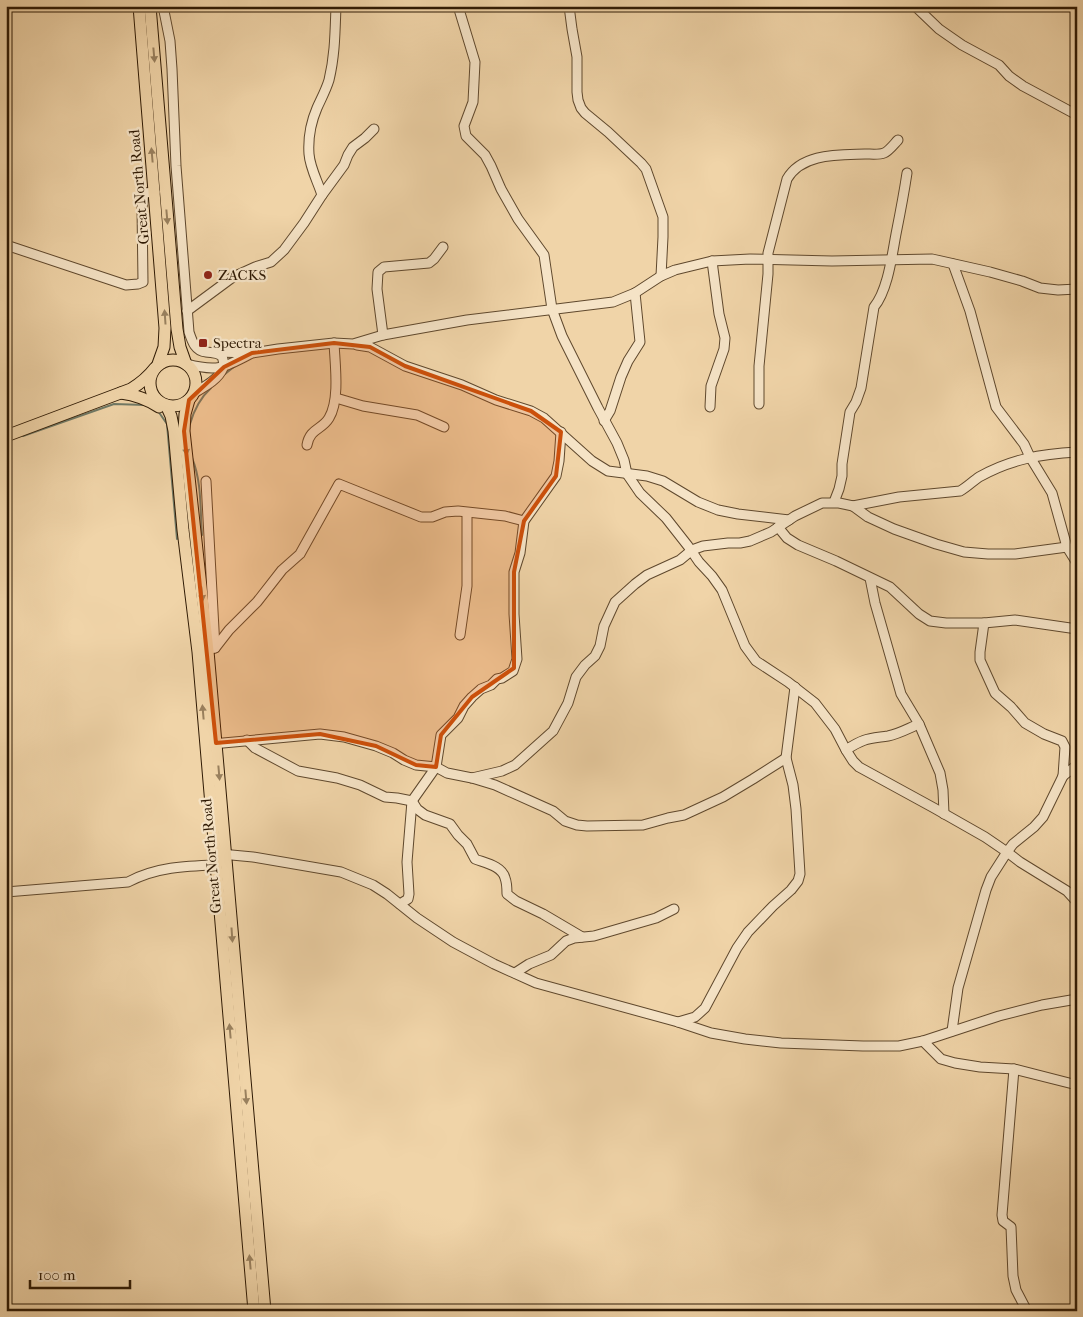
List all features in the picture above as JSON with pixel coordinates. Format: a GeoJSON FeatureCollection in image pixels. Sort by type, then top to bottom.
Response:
{"type":"FeatureCollection","features":[{"type":"Feature","properties":{"kind":"main road","name":"Great North Road"},"geometry":{"type":"LineString","coordinates":[[139,6],[166,338],[157,366]]}},
{"type":"Feature","properties":{"kind":"main road","name":"Great North Road"},"geometry":{"type":"LineString","coordinates":[[150,6],[177,329],[180,347],[186,364]]}},
{"type":"Feature","properties":{"kind":"main road"},"geometry":{"type":"LineString","coordinates":[[6,436],[131,389],[140,384],[157,366],[167,360],[182,361],[193,370],[195,375],[196,384],[192,397],[178,406],[165,405],[135,395],[121,393]]}},
{"type":"Feature","properties":{"kind":"main road"},"geometry":{"type":"LineString","coordinates":[[157,366],[151,378],[151,390],[155,397],[165,405]]}},
{"type":"Feature","properties":{"kind":"main road","name":"Great North Road"},"geometry":{"type":"LineString","coordinates":[[192,397],[185,414],[184,431],[207,650],[211,744],[265,1311]]}},
{"type":"Feature","properties":{"kind":"main road"},"geometry":{"type":"LineString","coordinates":[[149,400],[171,418]]}},
{"type":"Feature","properties":{"kind":"main road","name":"Great North Road"},"geometry":{"type":"LineString","coordinates":[[165,405],[171,418],[174,432],[183,530],[207,650]]}},
{"type":"Feature","properties":{"kind":"main road","name":"Great North Road"},"geometry":{"type":"LineString","coordinates":[[221,854],[216,865],[254,1311]]}},
{"type":"Feature","properties":{"kind":"street"},"geometry":{"type":"LineString","coordinates":[[163,6],[170,50],[188,332],[195,346],[205,352],[252,353],[334,343],[370,346],[406,366],[462,385],[496,400],[530,410],[544,418],[592,461],[608,471],[647,476],[664,481],[698,502],[718,510],[756,517],[789,520]]}},
{"type":"Feature","properties":{"kind":"street"},"geometry":{"type":"LineString","coordinates":[[322,195],[311,164],[309,155],[310,141],[312,122],[328,82],[333,58],[336,6]]}},
{"type":"Feature","properties":{"kind":"street"},"geometry":{"type":"LineString","coordinates":[[458,6],[475,62],[473,102],[464,126],[466,136],[485,155],[518,219],[544,255],[552,309],[562,336],[624,460],[627,474],[640,493],[666,518],[722,590],[745,646],[756,661],[795,687],[824,713],[853,761],[859,767],[985,837],[1020,862],[1067,891],[1077,902]]}},
{"type":"Feature","properties":{"kind":"street"},"geometry":{"type":"LineString","coordinates":[[570,6],[577,57],[578,100],[581,108],[646,169],[663,217],[661,276]]}},
{"type":"Feature","properties":{"kind":"street"},"geometry":{"type":"LineString","coordinates":[[914,6],[954,40],[999,65],[1009,76],[1023,86],[1077,115]]}},
{"type":"Feature","properties":{"kind":"street"},"geometry":{"type":"LineString","coordinates":[[187,311],[233,277],[271,262],[284,250],[344,165],[353,147],[374,129]]}},
{"type":"Feature","properties":{"kind":"street"},"geometry":{"type":"LineString","coordinates":[[759,404],[759,366],[768,274],[768,253],[787,179],[792,170],[814,159],[824,156],[885,153],[898,140]]}},
{"type":"Feature","properties":{"kind":"street"},"geometry":{"type":"LineString","coordinates":[[834,502],[840,483],[850,412],[861,388],[874,307],[883,292],[892,259],[908,173]]}},
{"type":"Feature","properties":{"kind":"street"},"geometry":{"type":"LineString","coordinates":[[6,246],[126,285],[138,284],[143,282],[142,207],[144,193],[155,192]]}},
{"type":"Feature","properties":{"kind":"street"},"geometry":{"type":"LineString","coordinates":[[383,336],[377,289],[378,272],[384,267],[429,263],[443,247]]}},
{"type":"Feature","properties":{"kind":"street"},"geometry":{"type":"LineString","coordinates":[[352,344],[467,320],[613,302],[635,293],[661,276],[675,270],[712,261],[932,259],[1014,279],[1040,288],[1058,290],[1077,289]]}},
{"type":"Feature","properties":{"kind":"street"},"geometry":{"type":"LineString","coordinates":[[710,407],[711,386],[724,349],[725,338],[719,314],[712,261]]}},
{"type":"Feature","properties":{"kind":"street"},"geometry":{"type":"LineString","coordinates":[[953,264],[970,311],[996,407],[1024,444],[1052,494],[1067,547],[1077,563]]}},
{"type":"Feature","properties":{"kind":"street"},"geometry":{"type":"LineString","coordinates":[[604,421],[610,411],[628,361],[640,342],[635,293]]}},
{"type":"Feature","properties":{"kind":"street"},"geometry":{"type":"LineString","coordinates":[[308,444],[310,434],[328,419],[336,398],[334,343]]}},
{"type":"Feature","properties":{"kind":"street"},"geometry":{"type":"LineString","coordinates":[[192,397],[218,376],[224,367],[222,356],[216,352]]}},
{"type":"Feature","properties":{"kind":"street"},"geometry":{"type":"LineString","coordinates":[[186,364],[204,369],[224,367],[252,353]]}},
{"type":"Feature","properties":{"kind":"street"},"geometry":{"type":"LineString","coordinates":[[336,398],[363,406],[416,415],[444,426]]}},
{"type":"Feature","properties":{"kind":"street"},"geometry":{"type":"LineString","coordinates":[[400,904],[408,899],[409,894],[407,862],[412,801],[436,767],[441,735],[458,718],[472,697],[481,689],[513,671],[517,659],[514,572],[520,553],[524,521],[556,476],[561,432]]}},
{"type":"Feature","properties":{"kind":"street"},"geometry":{"type":"LineString","coordinates":[[472,778],[502,771],[515,764],[548,737],[568,703],[576,677],[595,656],[600,646],[604,626],[616,602],[647,575],[680,560],[692,550],[713,544],[750,541],[771,532],[795,516],[822,503],[834,502],[853,506],[899,497],[960,490],[1011,462],[1030,456],[1077,452]]}},
{"type":"Feature","properties":{"kind":"street"},"geometry":{"type":"LineString","coordinates":[[206,481],[207,650]]}},
{"type":"Feature","properties":{"kind":"street"},"geometry":{"type":"LineString","coordinates":[[207,650],[257,602],[282,570],[300,554],[339,484],[421,517],[432,517],[445,512],[458,511],[505,516],[524,521]]}},
{"type":"Feature","properties":{"kind":"street"},"geometry":{"type":"LineString","coordinates":[[853,506],[868,517],[894,529],[964,552],[1014,554],[1067,547]]}},
{"type":"Feature","properties":{"kind":"street"},"geometry":{"type":"LineString","coordinates":[[460,635],[467,586],[467,513]]}},
{"type":"Feature","properties":{"kind":"street"},"geometry":{"type":"LineString","coordinates":[[778,527],[787,538],[798,545],[890,587],[919,614],[930,621],[984,623],[1015,620],[1077,629]]}},
{"type":"Feature","properties":{"kind":"street"},"geometry":{"type":"LineString","coordinates":[[870,578],[875,603],[901,694],[919,724],[940,773],[944,814]]}},
{"type":"Feature","properties":{"kind":"street"},"geometry":{"type":"LineString","coordinates":[[952,1031],[958,988],[991,877],[1013,844],[1043,817],[1063,776],[1065,747],[1062,741],[1044,734],[1025,723],[995,692],[980,660],[984,623]]}},
{"type":"Feature","properties":{"kind":"street"},"geometry":{"type":"LineString","coordinates":[[678,1022],[695,1017],[705,1008],[737,948],[748,932],[798,881],[800,874],[796,809],[793,785],[786,758],[795,687]]}},
{"type":"Feature","properties":{"kind":"street"},"geometry":{"type":"LineString","coordinates":[[846,750],[865,740],[878,736],[890,736],[919,724]]}},
{"type":"Feature","properties":{"kind":"street"},"geometry":{"type":"LineString","coordinates":[[211,744],[320,734],[344,737],[376,746],[416,765],[436,767],[447,773],[496,785],[553,811],[566,821],[577,825],[643,825],[684,815],[738,788],[786,758]]}},
{"type":"Feature","properties":{"kind":"street"},"geometry":{"type":"LineString","coordinates":[[247,740],[255,748],[298,771],[337,778],[360,785],[385,797],[412,801],[417,809],[425,814],[450,824],[467,844],[475,859],[494,866],[501,871],[505,877],[507,894],[516,901],[543,914],[582,937]]}},
{"type":"Feature","properties":{"kind":"street"},"geometry":{"type":"LineString","coordinates":[[1063,776],[1077,765]]}},
{"type":"Feature","properties":{"kind":"street"},"geometry":{"type":"LineString","coordinates":[[221,854],[253,857],[341,872],[373,884],[417,918],[453,942],[536,983],[678,1022],[711,1033],[745,1039],[781,1043],[899,1046],[923,1041],[1042,1005],[1077,999]]}},
{"type":"Feature","properties":{"kind":"street"},"geometry":{"type":"LineString","coordinates":[[6,892],[128,882],[160,869],[216,865]]}},
{"type":"Feature","properties":{"kind":"street"},"geometry":{"type":"LineString","coordinates":[[515,974],[529,964],[551,954],[566,941],[574,938],[594,936],[656,918],[674,909]]}},
{"type":"Feature","properties":{"kind":"street"},"geometry":{"type":"LineString","coordinates":[[923,1041],[941,1058],[955,1063],[1014,1069],[1077,1086]]}},
{"type":"Feature","properties":{"kind":"street"},"geometry":{"type":"LineString","coordinates":[[1014,1069],[1002,1219],[1012,1230],[1016,1290],[1027,1311]]}},
{"type":"Feature","properties":{"kind":"highlighted area"},"geometry":{"type":"Polygon","coordinates":[[[334,343],[370,347],[405,366],[531,411],[561,432],[556,476],[524,521],[514,572],[514,668],[472,697],[441,735],[436,767],[416,765],[376,746],[320,734],[216,743],[184,431],[189,400],[224,367],[252,353],[334,343]]]}},
{"type":"Feature","properties":{"kind":"waterway"},"geometry":{"type":"LineString","coordinates":[[225,374],[235,366]]}},
{"type":"Feature","properties":{"kind":"waterway"},"geometry":{"type":"LineString","coordinates":[[190,424],[198,404],[211,388]]}},
{"type":"Feature","properties":{"kind":"waterway"},"geometry":{"type":"LineString","coordinates":[[23,436],[114,404],[145,405]]}},
{"type":"Feature","properties":{"kind":"waterway"},"geometry":{"type":"LineString","coordinates":[[158,411],[167,424],[177,539]]}},
{"type":"Feature","properties":{"kind":"waterway"},"geometry":{"type":"LineString","coordinates":[[192,458],[198,476],[202,535]]}},
{"type":"Feature","properties":{"kind":"place","name":"ZACKS"},"geometry":{"type":"Point","coordinates":[208,275]}},
{"type":"Feature","properties":{"kind":"place","name":"Spectra"},"geometry":{"type":"Point","coordinates":[203,343]}}]}
